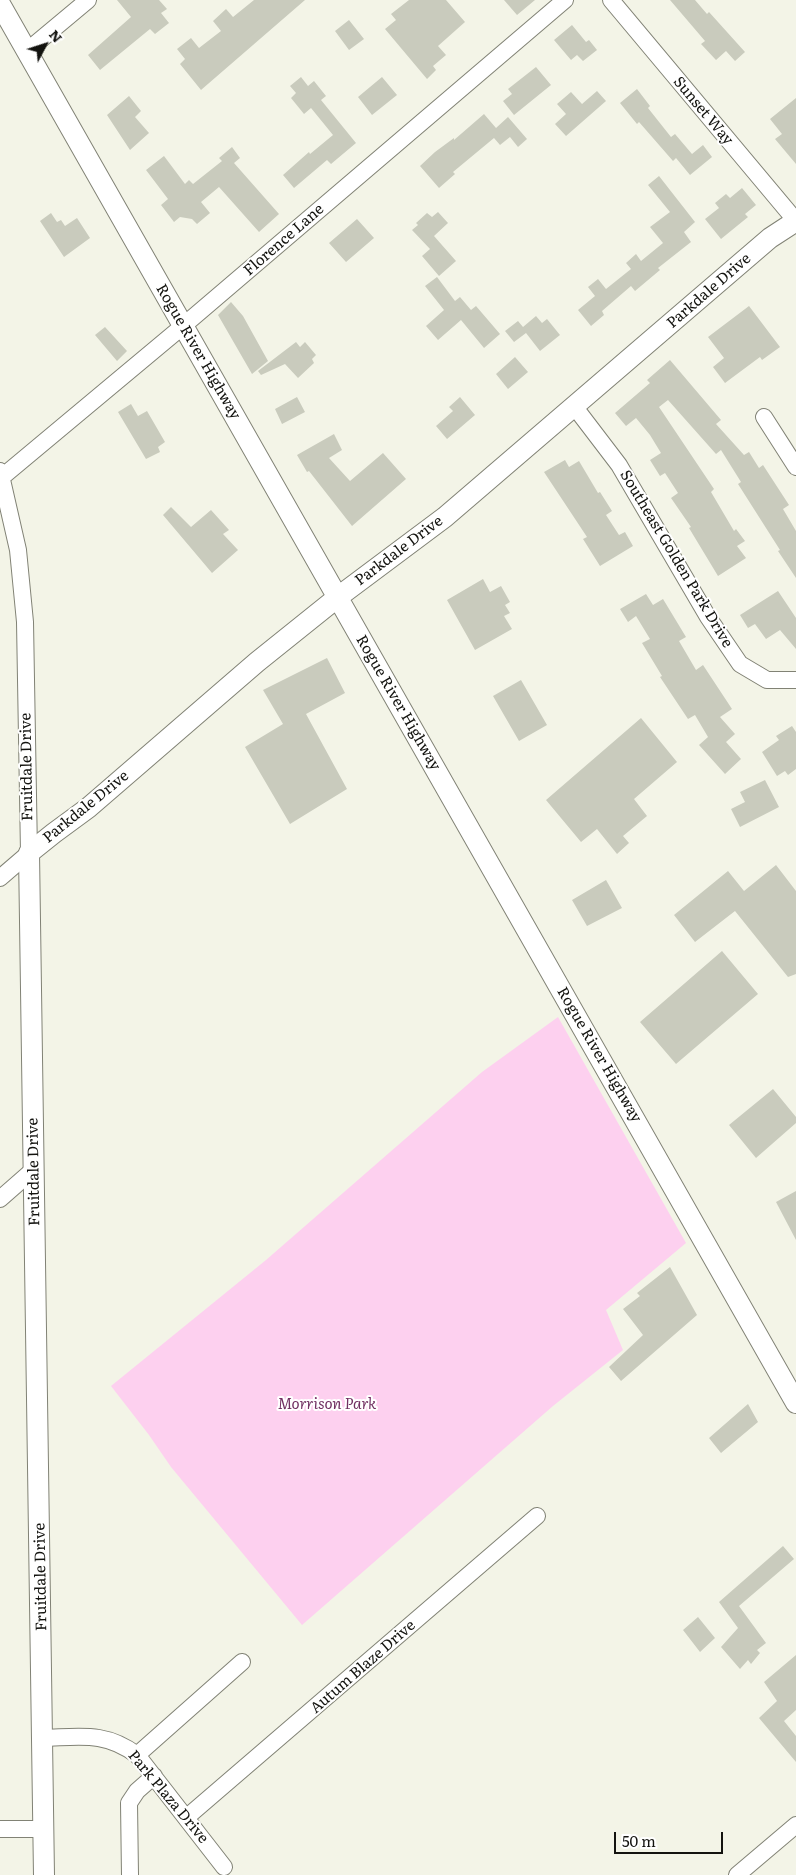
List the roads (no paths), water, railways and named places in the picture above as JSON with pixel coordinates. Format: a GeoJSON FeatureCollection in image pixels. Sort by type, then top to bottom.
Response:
{"type":"FeatureCollection","features":[{"type":"Feature","properties":{"kind":"main road","name":"Rogue River Highway"},"geometry":{"type":"LineString","coordinates":[[0,4],[796,1403]]}},
{"type":"Feature","properties":{"kind":"main road","name":"Parkdale Drive"},"geometry":{"type":"LineString","coordinates":[[29,853],[88,808],[257,662],[338,597],[445,517],[770,238],[796,221]]}},
{"type":"Feature","properties":{"kind":"main road","name":"Fruitdale Drive"},"geometry":{"type":"LineString","coordinates":[[29,853],[44,1875]]}},
{"type":"Feature","properties":{"kind":"street"},"geometry":{"type":"LineString","coordinates":[[27,51],[88,0]]}},
{"type":"Feature","properties":{"kind":"street","name":"Florence Lane"},"geometry":{"type":"LineString","coordinates":[[1,474],[183,326],[565,0]]}},
{"type":"Feature","properties":{"kind":"street","name":"Sunset Way"},"geometry":{"type":"LineString","coordinates":[[611,0],[796,221]]}},
{"type":"Feature","properties":{"kind":"street","name":"Southeast Golden Park Drive"},"geometry":{"type":"LineString","coordinates":[[574,406],[619,465],[708,617],[740,664],[767,680],[796,680]]}},
{"type":"Feature","properties":{"kind":"street"},"geometry":{"type":"LineString","coordinates":[[764,417],[796,467]]}},
{"type":"Feature","properties":{"kind":"street","name":"Fruitdale Drive"},"geometry":{"type":"LineString","coordinates":[[1,474],[18,550],[24,622],[29,853]]}},
{"type":"Feature","properties":{"kind":"street","name":"Parkdale Drive"},"geometry":{"type":"LineString","coordinates":[[0,878],[29,853]]}},
{"type":"Feature","properties":{"kind":"street"},"geometry":{"type":"LineString","coordinates":[[0,1199],[33,1170]]}},
{"type":"Feature","properties":{"kind":"street","name":"Autum Blaze Drive"},"geometry":{"type":"LineString","coordinates":[[187,1817],[537,1516]]}},
{"type":"Feature","properties":{"kind":"street"},"geometry":{"type":"LineString","coordinates":[[137,1755],[242,1662]]}},
{"type":"Feature","properties":{"kind":"street","name":"Park Plaza Drive"},"geometry":{"type":"LineString","coordinates":[[43,1738],[97,1736],[125,1746],[137,1755],[224,1867]]}},
{"type":"Feature","properties":{"kind":"street"},"geometry":{"type":"LineString","coordinates":[[130,1875],[129,1802],[137,1791],[154,1776]]}},
{"type":"Feature","properties":{"kind":"street"},"geometry":{"type":"LineString","coordinates":[[737,1875],[796,1825]]}},
{"type":"Feature","properties":{"kind":"street"},"geometry":{"type":"LineString","coordinates":[[0,1829],[44,1829]]}},
{"type":"Feature","properties":{"kind":"park label","name":"Morrison Park"},"geometry":{"type":"Point","coordinates":[327,1405]}}]}
